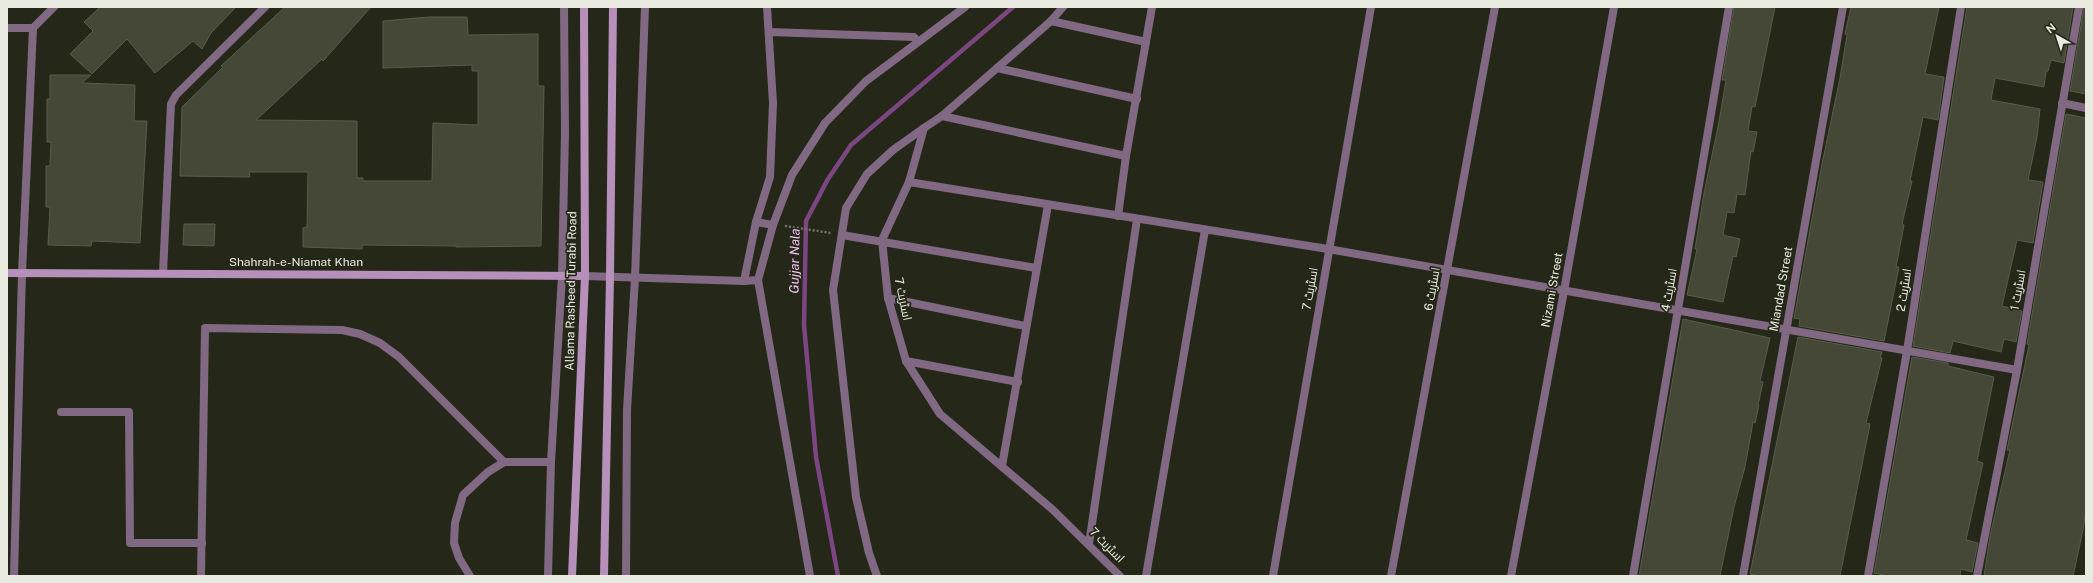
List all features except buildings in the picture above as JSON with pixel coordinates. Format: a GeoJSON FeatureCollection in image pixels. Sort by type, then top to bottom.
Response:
{"type":"FeatureCollection","features":[{"type":"Feature","properties":{"kind":"main road","name":"Allama Rasheed Turabi Road"},"geometry":{"type":"LineString","coordinates":[[572,576],[585,276],[584,7]]}},
{"type":"Feature","properties":{"kind":"main road"},"geometry":{"type":"LineString","coordinates":[[604,576],[610,277],[613,7]]}},
{"type":"Feature","properties":{"kind":"main road","name":"Shahrah-e-Niamat Khan"},"geometry":{"type":"LineString","coordinates":[[7,273],[585,276]]}},
{"type":"Feature","properties":{"kind":"street"},"geometry":{"type":"LineString","coordinates":[[14,576],[22,273],[33,28],[54,7]]}},
{"type":"Feature","properties":{"kind":"street"},"geometry":{"type":"LineString","coordinates":[[163,273],[171,104],[176,95],[265,7]]}},
{"type":"Feature","properties":{"kind":"street"},"geometry":{"type":"LineString","coordinates":[[548,576],[551,462],[562,276],[565,132],[564,7]]}},
{"type":"Feature","properties":{"kind":"street"},"geometry":{"type":"LineString","coordinates":[[626,576],[627,410],[635,278],[645,7]]}},
{"type":"Feature","properties":{"kind":"street"},"geometry":{"type":"LineString","coordinates":[[744,281],[756,222],[770,178],[773,103],[767,7]]}},
{"type":"Feature","properties":{"kind":"street"},"geometry":{"type":"LineString","coordinates":[[810,576],[758,280],[773,225],[792,175],[825,123],[866,81],[965,7]]}},
{"type":"Feature","properties":{"kind":"street"},"geometry":{"type":"LineString","coordinates":[[877,576],[869,553],[856,497],[838,355],[833,290],[838,234],[846,208],[867,174],[893,150],[942,116],[1051,21],[1063,7]]}},
{"type":"Feature","properties":{"kind":"street"},"geometry":{"type":"LineString","coordinates":[[1118,216],[1126,156],[1152,7]]}},
{"type":"Feature","properties":{"kind":"street","name":"اسٹریٹ 7"},"geometry":{"type":"LineString","coordinates":[[1273,576],[1328,249],[1371,7]]}},
{"type":"Feature","properties":{"kind":"street","name":"اسٹریٹ 6"},"geometry":{"type":"LineString","coordinates":[[1391,576],[1496,7]]}},
{"type":"Feature","properties":{"kind":"street","name":"Nizami Street"},"geometry":{"type":"LineString","coordinates":[[1511,576],[1564,291],[1614,7]]}},
{"type":"Feature","properties":{"kind":"street","name":"اسٹریٹ 4"},"geometry":{"type":"LineString","coordinates":[[1633,576],[1729,7]]}},
{"type":"Feature","properties":{"kind":"street","name":"Miandad Street"},"geometry":{"type":"LineString","coordinates":[[1743,576],[1843,7]]}},
{"type":"Feature","properties":{"kind":"street","name":"اسٹریٹ 2"},"geometry":{"type":"LineString","coordinates":[[1868,576],[1907,351],[1961,7]]}},
{"type":"Feature","properties":{"kind":"street","name":"اسٹریٹ 1"},"geometry":{"type":"LineString","coordinates":[[1977,576],[2017,370],[2079,7]]}},
{"type":"Feature","properties":{"kind":"street"},"geometry":{"type":"LineString","coordinates":[[1051,21],[1146,42]]}},
{"type":"Feature","properties":{"kind":"street"},"geometry":{"type":"LineString","coordinates":[[7,28],[33,28]]}},
{"type":"Feature","properties":{"kind":"street"},"geometry":{"type":"LineString","coordinates":[[769,32],[914,36],[918,42]]}},
{"type":"Feature","properties":{"kind":"street"},"geometry":{"type":"LineString","coordinates":[[997,68],[1137,99]]}},
{"type":"Feature","properties":{"kind":"street"},"geometry":{"type":"LineString","coordinates":[[2062,103],[2086,108]]}},
{"type":"Feature","properties":{"kind":"street"},"geometry":{"type":"LineString","coordinates":[[942,116],[1126,156]]}},
{"type":"Feature","properties":{"kind":"street"},"geometry":{"type":"LineString","coordinates":[[882,240],[909,182],[924,128]]}},
{"type":"Feature","properties":{"kind":"street"},"geometry":{"type":"LineString","coordinates":[[909,182],[1137,220],[1328,249],[2017,370]]}},
{"type":"Feature","properties":{"kind":"street"},"geometry":{"type":"LineString","coordinates":[[1002,466],[1018,382],[1025,326],[1048,205]]}},
{"type":"Feature","properties":{"kind":"street"},"geometry":{"type":"LineString","coordinates":[[1089,544],[1137,220]]}},
{"type":"Feature","properties":{"kind":"street"},"geometry":{"type":"LineString","coordinates":[[756,222],[773,225]]}},
{"type":"Feature","properties":{"kind":"street"},"geometry":{"type":"LineString","coordinates":[[1146,576],[1205,230]]}},
{"type":"Feature","properties":{"kind":"street"},"geometry":{"type":"LineString","coordinates":[[838,234],[882,240],[1036,268]]}},
{"type":"Feature","properties":{"kind":"street","name":"اسٹریٹ 7"},"geometry":{"type":"LineString","coordinates":[[882,240],[888,298],[906,361],[940,414],[1002,466],[1089,544],[1120,576]]}},
{"type":"Feature","properties":{"kind":"street"},"geometry":{"type":"LineString","coordinates":[[585,276],[744,281],[758,280]]}},
{"type":"Feature","properties":{"kind":"street"},"geometry":{"type":"LineString","coordinates":[[888,298],[1025,326]]}},
{"type":"Feature","properties":{"kind":"street"},"geometry":{"type":"LineString","coordinates":[[201,576],[205,328],[342,330],[360,334],[380,342],[425,382],[504,462]]}},
{"type":"Feature","properties":{"kind":"street"},"geometry":{"type":"LineString","coordinates":[[906,361],[1018,382]]}},
{"type":"Feature","properties":{"kind":"street"},"geometry":{"type":"LineString","coordinates":[[61,412],[129,412],[130,543],[202,542]]}},
{"type":"Feature","properties":{"kind":"street"},"geometry":{"type":"LineString","coordinates":[[470,576],[459,558],[454,543],[455,523],[463,495],[488,472],[504,462],[551,462]]}},
{"type":"Feature","properties":{"kind":"path"},"geometry":{"type":"LineString","coordinates":[[792,228],[838,234]]}},
{"type":"Feature","properties":{"kind":"waterway","name":"Gujjar Nala"},"geometry":{"type":"LineString","coordinates":[[838,576],[816,457],[804,325],[806,221],[828,179],[851,145],[1013,7]]}}]}
